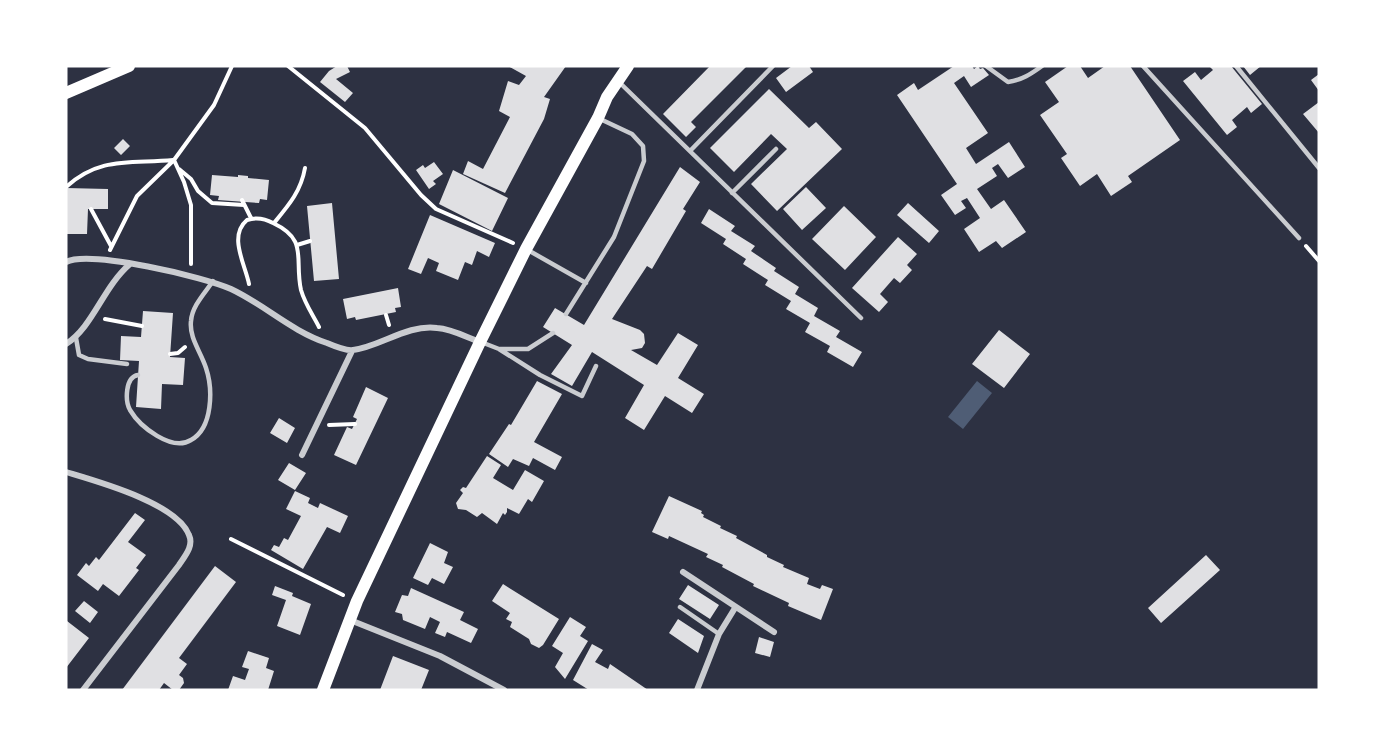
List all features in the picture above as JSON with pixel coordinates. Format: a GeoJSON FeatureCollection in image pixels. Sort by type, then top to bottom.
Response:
{"type":"FeatureCollection","features":[{"type":"Feature","properties":{"kind":"main road"},"geometry":{"type":"LineString","coordinates":[[66,93],[129,66]]}},
{"type":"Feature","properties":{"kind":"main road"},"geometry":{"type":"LineString","coordinates":[[323,690],[357,601],[480,342],[526,249],[608,97],[628,66]]}},
{"type":"Feature","properties":{"kind":"street"},"geometry":{"type":"LineString","coordinates":[[66,262],[106,260],[213,281],[252,301],[300,332],[327,344],[352,351],[420,328],[436,327],[480,342]]}},
{"type":"Feature","properties":{"kind":"street"},"geometry":{"type":"LineString","coordinates":[[66,345],[75,338],[118,274],[130,264]]}},
{"type":"Feature","properties":{"kind":"street"},"geometry":{"type":"LineString","coordinates":[[302,455],[352,351]]}},
{"type":"Feature","properties":{"kind":"street"},"geometry":{"type":"LineString","coordinates":[[66,472],[117,486],[174,515],[189,535],[190,548],[179,565],[83,690]]}},
{"type":"Feature","properties":{"kind":"street"},"geometry":{"type":"LineString","coordinates":[[683,572],[774,632]]}},
{"type":"Feature","properties":{"kind":"street"},"geometry":{"type":"LineString","coordinates":[[697,690],[719,634],[735,608]]}},
{"type":"Feature","properties":{"kind":"street"},"geometry":{"type":"LineString","coordinates":[[350,620],[440,656],[504,690]]}},
{"type":"Feature","properties":{"kind":"lane"},"geometry":{"type":"LineString","coordinates":[[690,151],[773,66]]}},
{"type":"Feature","properties":{"kind":"lane"},"geometry":{"type":"LineString","coordinates":[[986,66],[1008,82],[1028,76],[1042,66]]}},
{"type":"Feature","properties":{"kind":"lane"},"geometry":{"type":"LineString","coordinates":[[1143,66],[1299,238]]}},
{"type":"Feature","properties":{"kind":"lane"},"geometry":{"type":"LineString","coordinates":[[1236,66],[1319,168]]}},
{"type":"Feature","properties":{"kind":"lane"},"geometry":{"type":"LineString","coordinates":[[618,81],[861,318]]}},
{"type":"Feature","properties":{"kind":"lane"},"geometry":{"type":"LineString","coordinates":[[566,314],[614,237],[644,161],[643,146],[632,134],[598,118]]}},
{"type":"Feature","properties":{"kind":"lane"},"geometry":{"type":"LineString","coordinates":[[732,192],[776,149]]}},
{"type":"Feature","properties":{"kind":"lane"},"geometry":{"type":"LineString","coordinates":[[526,249],[586,283]]}},
{"type":"Feature","properties":{"kind":"lane"},"geometry":{"type":"LineString","coordinates":[[138,375],[130,379],[128,402],[130,410],[143,424],[166,441],[178,444],[190,441],[200,433],[210,404],[210,388],[207,370],[191,334],[190,322],[192,312],[213,281]]}},
{"type":"Feature","properties":{"kind":"lane"},"geometry":{"type":"LineString","coordinates":[[499,349],[528,349],[553,333]]}},
{"type":"Feature","properties":{"kind":"lane"},"geometry":{"type":"LineString","coordinates":[[75,338],[79,355],[88,359],[127,364]]}},
{"type":"Feature","properties":{"kind":"lane"},"geometry":{"type":"LineString","coordinates":[[480,342],[499,349],[540,375],[582,396],[596,366]]}},
{"type":"Feature","properties":{"kind":"lane"},"geometry":{"type":"LineString","coordinates":[[680,607],[719,634]]}},
{"type":"Feature","properties":{"kind":"path"},"geometry":{"type":"LineString","coordinates":[[91,209],[111,249],[137,196],[174,160],[214,105],[232,66]]}},
{"type":"Feature","properties":{"kind":"path"},"geometry":{"type":"LineString","coordinates":[[288,66],[365,128],[421,195],[436,209],[526,249]]}},
{"type":"Feature","properties":{"kind":"path"},"geometry":{"type":"LineString","coordinates":[[174,160],[191,205],[191,266]]}},
{"type":"Feature","properties":{"kind":"path"},"geometry":{"type":"LineString","coordinates":[[66,187],[77,177],[109,163],[174,160]]}},
{"type":"Feature","properties":{"kind":"path"},"geometry":{"type":"LineString","coordinates":[[274,223],[298,192],[305,168]]}},
{"type":"Feature","properties":{"kind":"path"},"geometry":{"type":"LineString","coordinates":[[178,169],[191,179],[198,190],[212,203],[243,203],[251,218]]}},
{"type":"Feature","properties":{"kind":"path"},"geometry":{"type":"LineString","coordinates":[[250,289],[238,243],[238,229],[251,218],[263,218],[291,233],[297,245],[301,288],[305,303],[322,333]]}},
{"type":"Feature","properties":{"kind":"path"},"geometry":{"type":"LineString","coordinates":[[1299,238],[1319,261]]}},
{"type":"Feature","properties":{"kind":"path"},"geometry":{"type":"LineString","coordinates":[[297,245],[310,241]]}},
{"type":"Feature","properties":{"kind":"path"},"geometry":{"type":"LineString","coordinates":[[386,315],[389,326]]}},
{"type":"Feature","properties":{"kind":"path"},"geometry":{"type":"LineString","coordinates":[[105,320],[142,326]]}},
{"type":"Feature","properties":{"kind":"path"},"geometry":{"type":"LineString","coordinates":[[326,425],[355,424]]}},
{"type":"Feature","properties":{"kind":"path"},"geometry":{"type":"LineString","coordinates":[[231,538],[332,591],[357,601]]}},
{"type":"Feature","properties":{"kind":"water"},"geometry":{"type":"Polygon","coordinates":[[[977,381],[992,393],[963,429],[948,417],[977,381]]]}},
{"type":"Feature","properties":{"kind":"building"},"geometry":{"type":"Polygon","coordinates":[[[337,66],[347,66],[350,72],[336,79],[353,93],[345,102],[320,82],[329,71],[337,66]]]}},
{"type":"Feature","properties":{"kind":"building"},"geometry":{"type":"Polygon","coordinates":[[[508,66],[566,66],[544,97],[550,99],[544,119],[505,193],[463,174],[468,161],[483,169],[510,117],[499,111],[508,81],[519,85],[526,76],[508,66]]]}},
{"type":"Feature","properties":{"kind":"building"},"geometry":{"type":"Polygon","coordinates":[[[710,66],[747,66],[691,122],[696,127],[686,137],[663,114],[710,66]]]}},
{"type":"Feature","properties":{"kind":"building"},"geometry":{"type":"Polygon","coordinates":[[[792,66],[809,66],[813,72],[786,92],[776,78],[792,66]]]}},
{"type":"Feature","properties":{"kind":"building"},"geometry":{"type":"Polygon","coordinates":[[[954,66],[972,66],[974,69],[978,66],[989,75],[971,87],[964,76],[954,83],[988,133],[966,148],[976,164],[1009,142],[1025,167],[1008,178],[998,164],[992,168],[997,176],[977,189],[991,209],[1004,200],[1026,232],[1002,248],[996,241],[979,252],[964,229],[980,218],[967,198],[961,201],[966,208],[955,215],[941,195],[957,184],[897,95],[914,83],[918,90],[954,66]]]}},
{"type":"Feature","properties":{"kind":"building"},"geometry":{"type":"Polygon","coordinates":[[[1068,66],[1080,66],[1088,78],[1105,66],[1130,66],[1180,140],[1128,176],[1132,182],[1111,196],[1097,174],[1080,186],[1061,158],[1067,154],[1040,115],[1059,102],[1045,82],[1068,66]]]}},
{"type":"Feature","properties":{"kind":"building"},"geometry":{"type":"Polygon","coordinates":[[[1209,66],[1231,66],[1262,104],[1251,113],[1247,107],[1232,120],[1237,127],[1227,135],[1183,81],[1195,72],[1201,80],[1213,70],[1209,66]]]}},
{"type":"Feature","properties":{"kind":"building"},"geometry":{"type":"Polygon","coordinates":[[[1243,66],[1261,66],[1250,75],[1243,66]]]}},
{"type":"Feature","properties":{"kind":"building"},"geometry":{"type":"Polygon","coordinates":[[[1319,74],[1319,91],[1311,80],[1319,74]]]}},
{"type":"Feature","properties":{"kind":"building"},"geometry":{"type":"Polygon","coordinates":[[[769,89],[809,128],[816,122],[842,149],[777,211],[751,184],[787,149],[771,134],[734,172],[710,148],[769,89]]]}},
{"type":"Feature","properties":{"kind":"building"},"geometry":{"type":"Polygon","coordinates":[[[1319,102],[1319,133],[1303,114],[1319,102]]]}},
{"type":"Feature","properties":{"kind":"building"},"geometry":{"type":"Polygon","coordinates":[[[123,139],[130,146],[121,155],[114,148],[123,139]]]}},
{"type":"Feature","properties":{"kind":"building"},"geometry":{"type":"Polygon","coordinates":[[[434,162],[443,174],[433,181],[436,184],[429,189],[416,170],[423,165],[425,168],[434,162]]]}},
{"type":"Feature","properties":{"kind":"building"},"geometry":{"type":"Polygon","coordinates":[[[680,167],[700,182],[683,209],[686,211],[652,269],[647,266],[612,319],[640,330],[644,334],[645,343],[642,348],[631,350],[657,365],[678,333],[698,345],[678,378],[704,394],[692,413],[665,396],[644,430],[625,418],[644,385],[592,352],[572,386],[551,374],[572,345],[543,327],[555,308],[584,325],[680,167]]]}},
{"type":"Feature","properties":{"kind":"building"},"geometry":{"type":"Polygon","coordinates":[[[453,170],[508,198],[492,231],[439,204],[453,170]]]}},
{"type":"Feature","properties":{"kind":"building"},"geometry":{"type":"Polygon","coordinates":[[[212,175],[238,177],[238,175],[269,180],[267,200],[260,199],[259,203],[218,200],[219,196],[210,195],[212,175]]]}},
{"type":"Feature","properties":{"kind":"building"},"geometry":{"type":"Polygon","coordinates":[[[806,187],[826,208],[802,230],[783,209],[806,187]]]}},
{"type":"Feature","properties":{"kind":"building"},"geometry":{"type":"Polygon","coordinates":[[[66,188],[108,189],[108,209],[88,209],[87,234],[66,234],[66,188]]]}},
{"type":"Feature","properties":{"kind":"building"},"geometry":{"type":"Polygon","coordinates":[[[332,203],[339,279],[314,281],[307,206],[332,203]]]}},
{"type":"Feature","properties":{"kind":"building"},"geometry":{"type":"Polygon","coordinates":[[[908,203],[939,231],[929,243],[897,215],[908,203]]]}},
{"type":"Feature","properties":{"kind":"building"},"geometry":{"type":"Polygon","coordinates":[[[844,206],[876,237],[845,270],[812,239],[844,206]]]}},
{"type":"Feature","properties":{"kind":"building"},"geometry":{"type":"Polygon","coordinates":[[[709,209],[735,226],[731,231],[755,246],[751,251],[776,268],[774,271],[799,287],[795,294],[818,308],[814,316],[840,331],[836,337],[862,352],[853,367],[827,352],[830,346],[805,332],[810,323],[786,309],[791,301],[765,285],[768,280],[743,264],[746,259],[723,244],[726,239],[701,223],[709,209]]]}},
{"type":"Feature","properties":{"kind":"building"},"geometry":{"type":"Polygon","coordinates":[[[430,215],[495,243],[489,257],[477,251],[472,265],[465,262],[458,280],[436,271],[439,263],[428,258],[421,274],[408,269],[430,215]]]}},
{"type":"Feature","properties":{"kind":"building"},"geometry":{"type":"Polygon","coordinates":[[[898,237],[917,254],[907,265],[912,270],[900,283],[894,278],[880,294],[888,302],[879,312],[852,288],[898,237]]]}},
{"type":"Feature","properties":{"kind":"building"},"geometry":{"type":"Polygon","coordinates":[[[398,288],[401,307],[395,308],[396,312],[356,320],[355,317],[347,319],[343,299],[398,288]]]}},
{"type":"Feature","properties":{"kind":"building"},"geometry":{"type":"Polygon","coordinates":[[[143,311],[173,313],[170,357],[185,358],[183,385],[162,384],[161,409],[136,407],[139,361],[120,360],[121,336],[141,337],[143,311]]]}},
{"type":"Feature","properties":{"kind":"building"},"geometry":{"type":"Polygon","coordinates":[[[999,330],[1030,354],[1004,388],[972,364],[999,330]]]}},
{"type":"Feature","properties":{"kind":"building"},"geometry":{"type":"Polygon","coordinates":[[[537,381],[562,394],[534,442],[562,457],[555,470],[533,458],[529,466],[513,459],[508,467],[489,454],[509,424],[511,425],[537,381]]]}},
{"type":"Feature","properties":{"kind":"building"},"geometry":{"type":"Polygon","coordinates":[[[366,387],[388,398],[356,465],[334,455],[347,427],[352,429],[357,419],[353,417],[366,387]]]}},
{"type":"Feature","properties":{"kind":"building"},"geometry":{"type":"Polygon","coordinates":[[[279,418],[295,428],[287,443],[270,433],[279,418]]]}},
{"type":"Feature","properties":{"kind":"building"},"geometry":{"type":"Polygon","coordinates":[[[487,456],[501,465],[493,478],[513,490],[525,470],[544,481],[532,502],[528,499],[519,514],[507,508],[507,512],[505,515],[503,513],[497,524],[482,513],[477,517],[466,510],[458,509],[456,503],[463,493],[460,490],[463,487],[466,488],[487,456]]]}},
{"type":"Feature","properties":{"kind":"building"},"geometry":{"type":"Polygon","coordinates":[[[289,463],[306,473],[295,490],[278,480],[289,463]]]}},
{"type":"Feature","properties":{"kind":"building"},"geometry":{"type":"Polygon","coordinates":[[[295,491],[310,498],[308,503],[318,508],[320,503],[348,516],[340,533],[327,527],[303,569],[271,550],[274,545],[279,547],[284,538],[288,540],[301,516],[286,509],[295,491]]]}},
{"type":"Feature","properties":{"kind":"building"},"geometry":{"type":"Polygon","coordinates":[[[669,496],[702,511],[703,517],[721,526],[720,528],[784,565],[783,567],[809,578],[807,584],[820,589],[822,585],[833,589],[821,620],[788,606],[789,603],[753,586],[754,584],[706,557],[708,554],[669,536],[668,539],[652,532],[669,496]]]}},
{"type":"Feature","properties":{"kind":"building"},"geometry":{"type":"Polygon","coordinates":[[[135,513],[145,520],[128,542],[146,555],[136,568],[139,570],[119,596],[103,584],[98,591],[77,575],[86,563],[89,566],[96,557],[99,560],[135,513]]]}},
{"type":"Feature","properties":{"kind":"building"},"geometry":{"type":"Polygon","coordinates":[[[430,543],[448,552],[444,563],[453,567],[444,584],[432,578],[428,585],[413,578],[430,543]]]}},
{"type":"Feature","properties":{"kind":"building"},"geometry":{"type":"Polygon","coordinates":[[[1206,555],[1220,570],[1161,623],[1148,608],[1206,555]]]}},
{"type":"Feature","properties":{"kind":"building"},"geometry":{"type":"Polygon","coordinates":[[[215,566],[236,582],[179,658],[187,664],[179,675],[183,678],[184,683],[179,690],[173,690],[164,683],[159,690],[122,690],[215,566]]]}},
{"type":"Feature","properties":{"kind":"building"},"geometry":{"type":"Polygon","coordinates":[[[503,584],[559,619],[539,648],[510,627],[512,622],[506,619],[510,613],[492,601],[503,584]]]}},
{"type":"Feature","properties":{"kind":"building"},"geometry":{"type":"Polygon","coordinates":[[[688,585],[719,605],[710,619],[679,599],[688,585]]]}},
{"type":"Feature","properties":{"kind":"building"},"geometry":{"type":"Polygon","coordinates":[[[275,586],[311,604],[300,635],[277,626],[286,600],[272,595],[275,586]]]}},
{"type":"Feature","properties":{"kind":"building"},"geometry":{"type":"Polygon","coordinates":[[[411,588],[464,612],[460,620],[478,629],[471,643],[447,632],[445,637],[435,633],[440,622],[430,617],[425,629],[403,620],[402,614],[395,612],[402,595],[408,596],[411,588]]]}},
{"type":"Feature","properties":{"kind":"building"},"geometry":{"type":"Polygon","coordinates":[[[84,601],[98,612],[90,623],[75,611],[84,601]]]}},
{"type":"Feature","properties":{"kind":"building"},"geometry":{"type":"Polygon","coordinates":[[[570,617],[586,627],[580,636],[588,641],[565,679],[555,667],[563,653],[552,646],[570,617]]]}},
{"type":"Feature","properties":{"kind":"building"},"geometry":{"type":"Polygon","coordinates":[[[678,619],[704,636],[698,653],[669,633],[678,619]]]}},
{"type":"Feature","properties":{"kind":"building"},"geometry":{"type":"Polygon","coordinates":[[[67,621],[89,638],[66,668],[66,623],[67,621]]]}},
{"type":"Feature","properties":{"kind":"building"},"geometry":{"type":"Polygon","coordinates":[[[759,637],[774,642],[770,657],[755,653],[759,637]]]}},
{"type":"Feature","properties":{"kind":"building"},"geometry":{"type":"Polygon","coordinates":[[[592,644],[603,650],[595,662],[608,669],[610,664],[648,690],[589,690],[573,680],[592,644]]]}},
{"type":"Feature","properties":{"kind":"building"},"geometry":{"type":"Polygon","coordinates":[[[248,651],[269,658],[266,668],[274,671],[268,690],[228,690],[233,676],[245,680],[249,669],[242,667],[248,651]]]}},
{"type":"Feature","properties":{"kind":"building"},"geometry":{"type":"Polygon","coordinates":[[[393,656],[429,670],[421,690],[380,690],[393,656]]]}}]}
